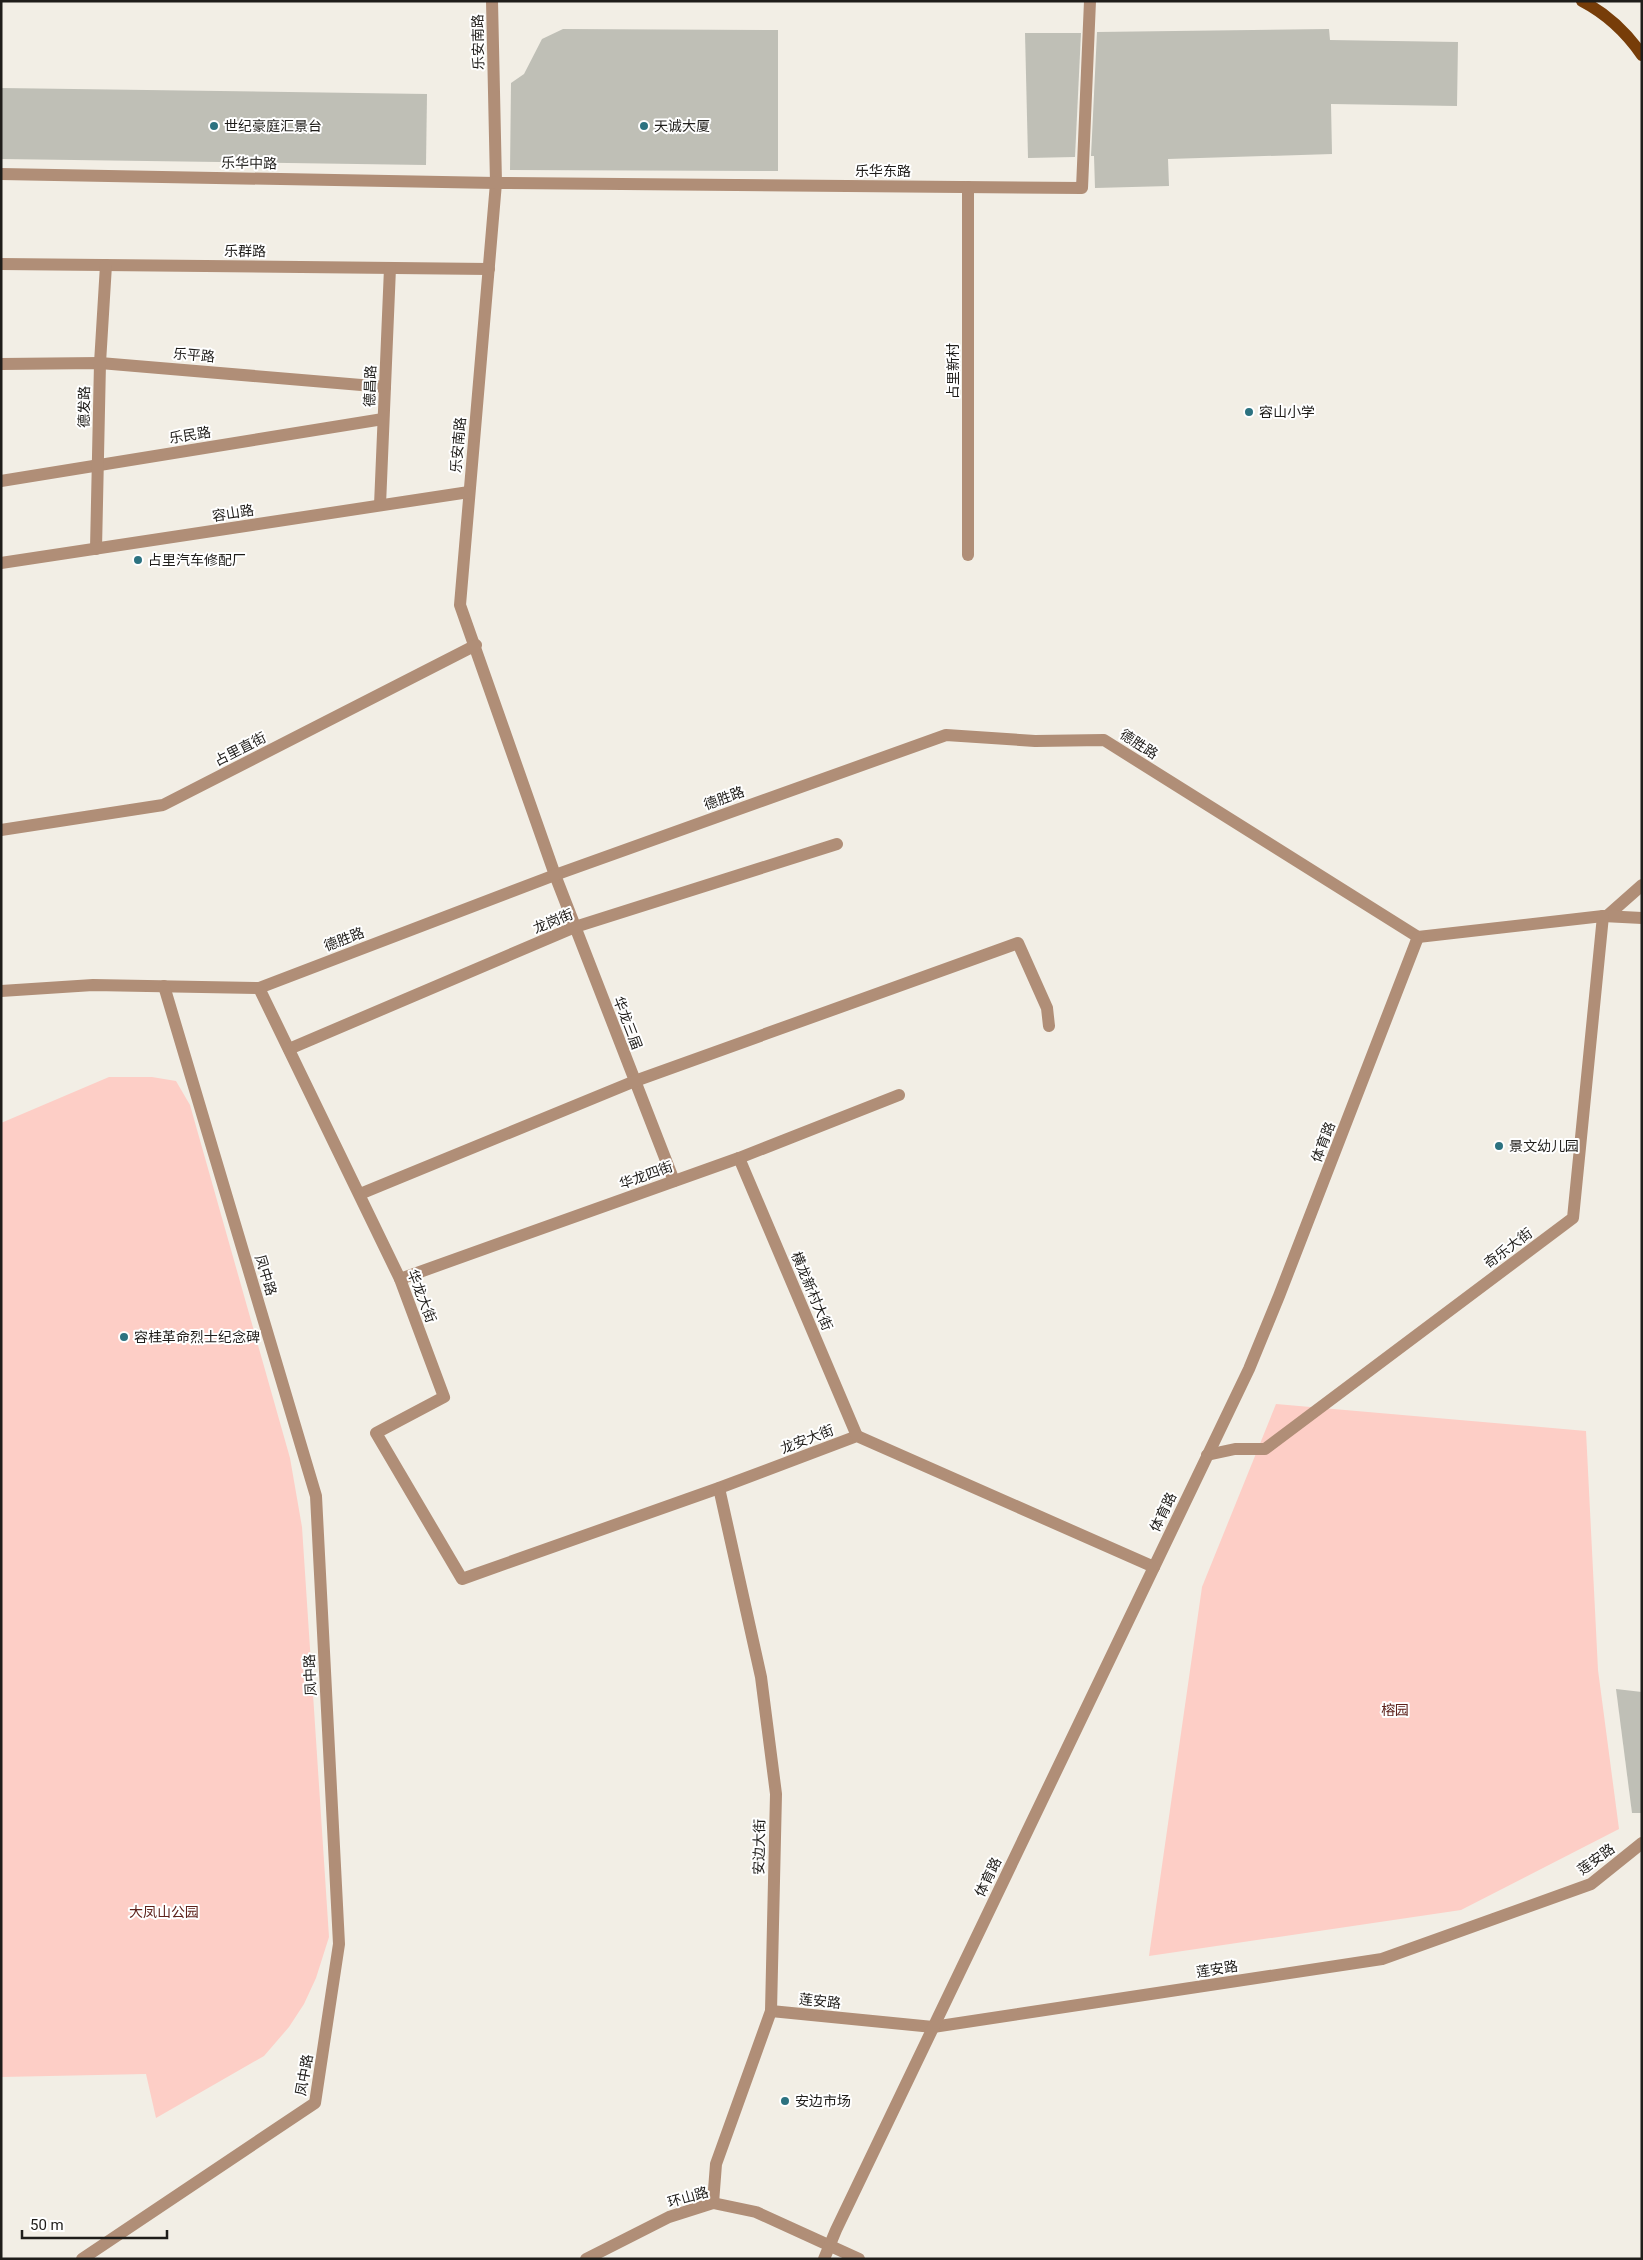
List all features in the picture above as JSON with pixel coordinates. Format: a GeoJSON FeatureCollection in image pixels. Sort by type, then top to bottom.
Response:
{"type":"FeatureCollection","features":[{"type":"Feature","properties":{"kind":"main road"},"geometry":{"type":"LineString","coordinates":[[1582,1],[1595,8],[1626,33],[1642,55]]}},
{"type":"Feature","properties":{"kind":"street","name":"乐安南路"},"geometry":{"type":"LineString","coordinates":[[492,1],[496,183],[460,605],[555,875]]}},
{"type":"Feature","properties":{"kind":"street","name":"乐华东路"},"geometry":{"type":"LineString","coordinates":[[496,183],[1082,188],[1090,1]]}},
{"type":"Feature","properties":{"kind":"street","name":"乐华中路"},"geometry":{"type":"LineString","coordinates":[[1,174],[496,183]]}},
{"type":"Feature","properties":{"kind":"street","name":"占里新村"},"geometry":{"type":"LineString","coordinates":[[968,187],[968,555]]}},
{"type":"Feature","properties":{"kind":"street","name":"乐群路"},"geometry":{"type":"LineString","coordinates":[[1,264],[489,269]]}},
{"type":"Feature","properties":{"kind":"street","name":"德发路"},"geometry":{"type":"LineString","coordinates":[[96,549],[100,362],[106,265]]}},
{"type":"Feature","properties":{"kind":"street","name":"德昌路"},"geometry":{"type":"LineString","coordinates":[[380,506],[390,268]]}},
{"type":"Feature","properties":{"kind":"street","name":"乐平路"},"geometry":{"type":"LineString","coordinates":[[1,364],[100,362],[385,387]]}},
{"type":"Feature","properties":{"kind":"street","name":"乐民路"},"geometry":{"type":"LineString","coordinates":[[1,481],[383,419]]}},
{"type":"Feature","properties":{"kind":"street","name":"容山路"},"geometry":{"type":"LineString","coordinates":[[1,564],[470,492]]}},
{"type":"Feature","properties":{"kind":"street","name":"占里直街"},"geometry":{"type":"LineString","coordinates":[[1,830],[163,805],[476,646]]}},
{"type":"Feature","properties":{"kind":"street","name":"德胜路"},"geometry":{"type":"LineString","coordinates":[[1,991],[93,985],[259,988],[555,875],[946,735],[1035,741],[1104,740],[1418,937]]}},
{"type":"Feature","properties":{"kind":"street","name":"龙岗街"},"geometry":{"type":"LineString","coordinates":[[289,1049],[575,927],[837,844]]}},
{"type":"Feature","properties":{"kind":"street","name":"华龙三届"},"geometry":{"type":"LineString","coordinates":[[555,875],[674,1181]]}},
{"type":"Feature","properties":{"kind":"street"},"geometry":{"type":"LineString","coordinates":[[1605,916],[1642,884]]}},
{"type":"Feature","properties":{"kind":"street"},"geometry":{"type":"LineString","coordinates":[[1418,937],[1605,916],[1642,918]]}},
{"type":"Feature","properties":{"kind":"street","name":"奇乐大街"},"geometry":{"type":"LineString","coordinates":[[1207,1455],[1235,1449],[1265,1449],[1573,1218],[1605,916]]}},
{"type":"Feature","properties":{"kind":"street","name":"体育路"},"geometry":{"type":"LineString","coordinates":[[824,2259],[933,2027],[1249,1369],[1418,937]]}},
{"type":"Feature","properties":{"kind":"street"},"geometry":{"type":"LineString","coordinates":[[360,1194],[635,1081],[1018,943],[1047,1008],[1049,1026]]}},
{"type":"Feature","properties":{"kind":"street","name":"凤中路"},"geometry":{"type":"LineString","coordinates":[[82,2259],[315,2104],[339,1944],[316,1496],[164,986]]}},
{"type":"Feature","properties":{"kind":"street","name":"华龙大街"},"geometry":{"type":"LineString","coordinates":[[259,988],[400,1279],[444,1397],[376,1433],[462,1579]]}},
{"type":"Feature","properties":{"kind":"street","name":"华龙四街"},"geometry":{"type":"LineString","coordinates":[[400,1279],[739,1158],[899,1095]]}},
{"type":"Feature","properties":{"kind":"street","name":"横龙新村大街"},"geometry":{"type":"LineString","coordinates":[[739,1158],[857,1436]]}},
{"type":"Feature","properties":{"kind":"street"},"geometry":{"type":"LineString","coordinates":[[857,1436],[1154,1567]]}},
{"type":"Feature","properties":{"kind":"street","name":"龙安大街"},"geometry":{"type":"LineString","coordinates":[[462,1579],[720,1488],[857,1436]]}},
{"type":"Feature","properties":{"kind":"street","name":"安边大街"},"geometry":{"type":"LineString","coordinates":[[713,2203],[716,2164],[771,2011],[776,1794],[761,1676],[720,1488]]}},
{"type":"Feature","properties":{"kind":"street","name":"莲安路"},"geometry":{"type":"LineString","coordinates":[[771,2011],[933,2027],[1382,1959],[1591,1884],[1642,1843]]}},
{"type":"Feature","properties":{"kind":"street","name":"环山路"},"geometry":{"type":"LineString","coordinates":[[586,2259],[669,2217],[713,2203],[756,2212],[859,2259]]}},
{"type":"Feature","properties":{"kind":"green space","name":"大凤山公园"},"geometry":{"type":"Polygon","coordinates":[[[109,1077],[152,1077],[176,1081],[190,1105],[290,1458],[302,1527],[329,1937],[316,1978],[304,2004],[289,2027],[264,2056],[156,2118],[146,2074],[1,2077],[1,1123],[109,1077]]]}},
{"type":"Feature","properties":{"kind":"green space","name":"榕园"},"geometry":{"type":"Polygon","coordinates":[[[1276,1404],[1586,1431],[1598,1670],[1619,1829],[1461,1910],[1149,1956],[1202,1587],[1276,1404]]]}},
{"type":"Feature","properties":{"kind":"building","name":"天诚大厦"},"geometry":{"type":"Polygon","coordinates":[[[563,29],[778,30],[778,171],[510,170],[511,83],[524,74],[542,39],[563,29]]]}},
{"type":"Feature","properties":{"kind":"building"},"geometry":{"type":"Polygon","coordinates":[[[1329,29],[1330,40],[1458,42],[1457,106],[1331,104],[1332,154],[1168,159],[1169,186],[1095,188],[1094,156],[1091,156],[1097,32],[1329,29]]]}},
{"type":"Feature","properties":{"kind":"building"},"geometry":{"type":"Polygon","coordinates":[[[1025,33],[1081,33],[1075,157],[1028,158],[1025,33]]]}},
{"type":"Feature","properties":{"kind":"building","name":"世纪豪庭汇景台"},"geometry":{"type":"Polygon","coordinates":[[[1,88],[427,94],[426,165],[1,159],[1,88]]]}},
{"type":"Feature","properties":{"kind":"building"},"geometry":{"type":"Polygon","coordinates":[[[1616,1689],[1642,1692],[1642,1813],[1632,1813],[1616,1689]]]}},
{"type":"Feature","properties":{"kind":"place","name":"世纪豪庭汇景台"},"geometry":{"type":"Point","coordinates":[214,126]}},
{"type":"Feature","properties":{"kind":"place","name":"天诚大厦"},"geometry":{"type":"Point","coordinates":[644,126]}},
{"type":"Feature","properties":{"kind":"place","name":"容山小学"},"geometry":{"type":"Point","coordinates":[1249,412]}},
{"type":"Feature","properties":{"kind":"place","name":"占里汽车修配厂"},"geometry":{"type":"Point","coordinates":[138,560]}},
{"type":"Feature","properties":{"kind":"place","name":"景文幼儿园"},"geometry":{"type":"Point","coordinates":[1499,1146]}},
{"type":"Feature","properties":{"kind":"place","name":"容桂革命烈士纪念碑"},"geometry":{"type":"Point","coordinates":[124,1337]}},
{"type":"Feature","properties":{"kind":"place","name":"安边市场"},"geometry":{"type":"Point","coordinates":[785,2101]}}]}
